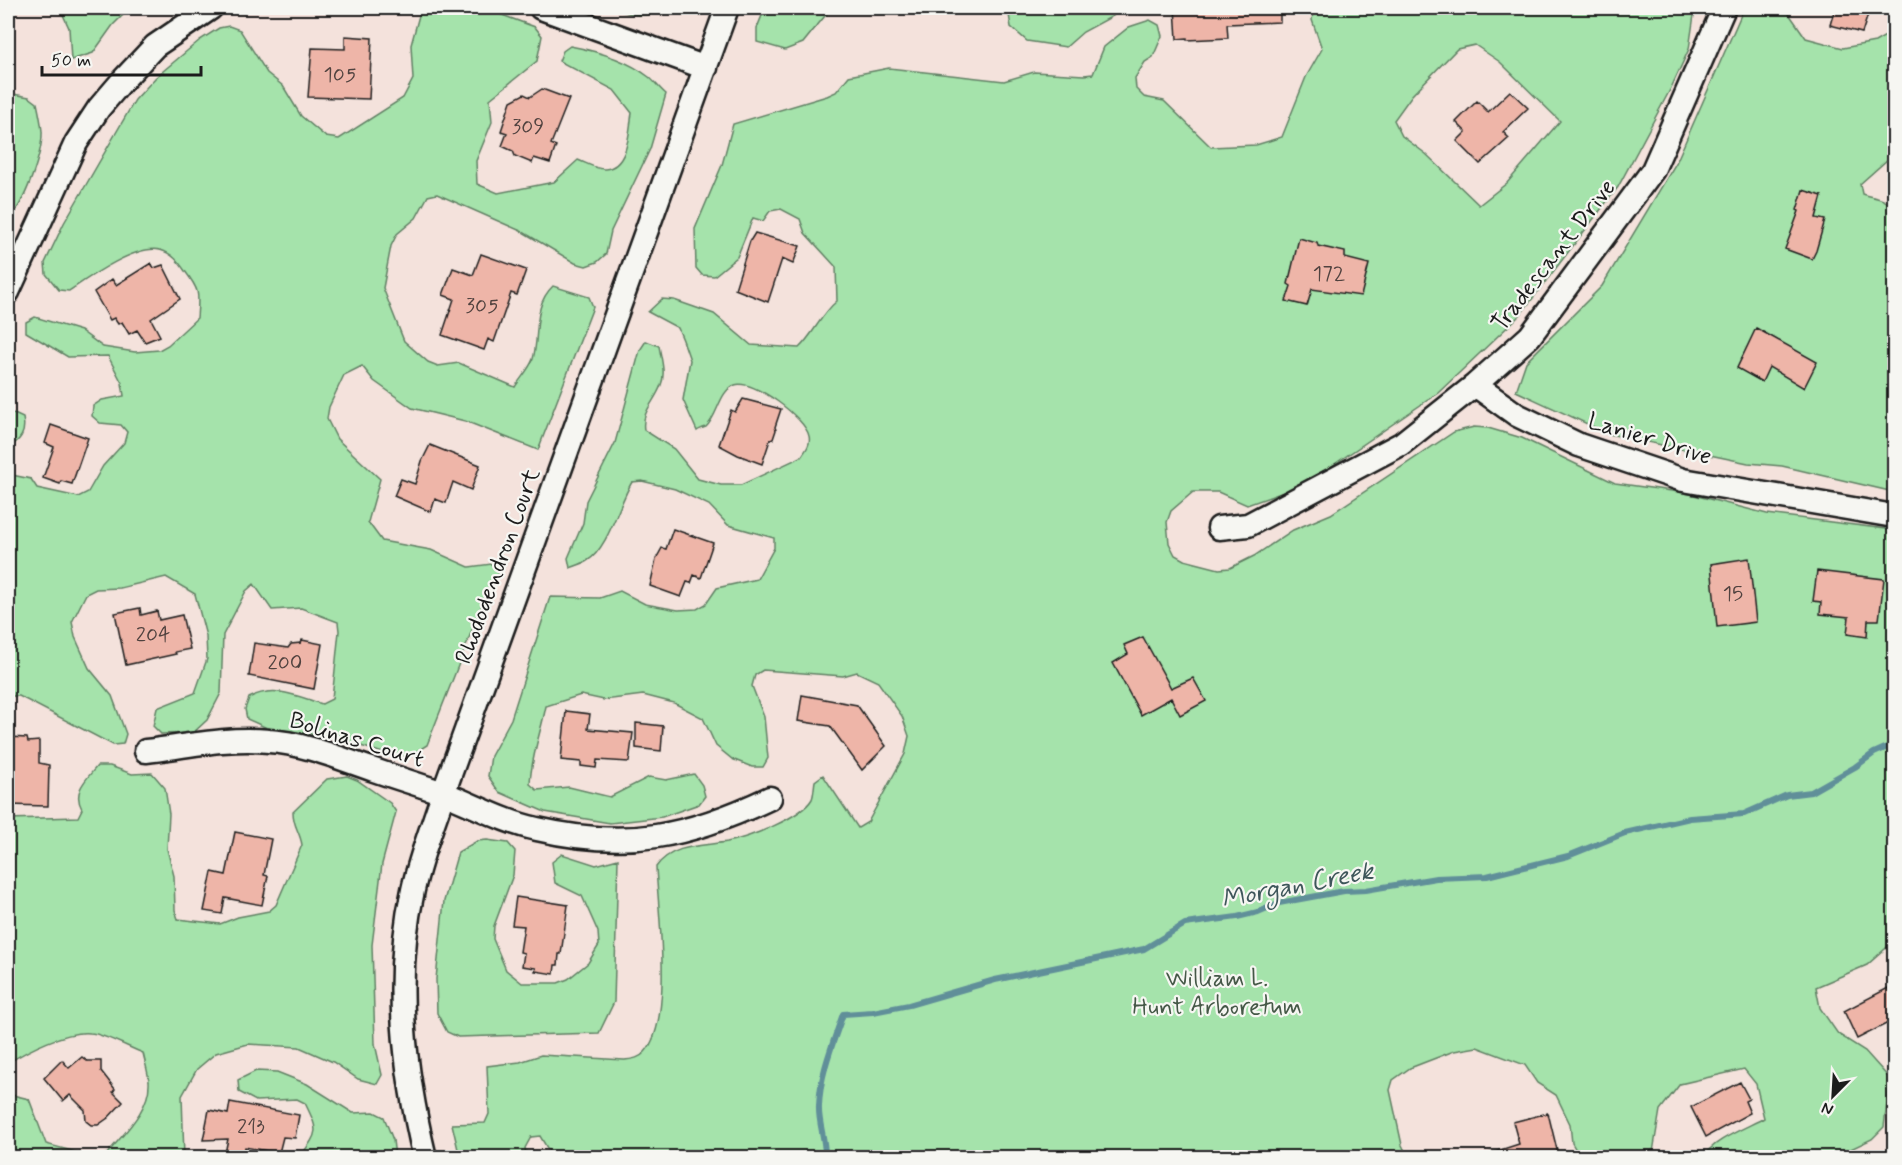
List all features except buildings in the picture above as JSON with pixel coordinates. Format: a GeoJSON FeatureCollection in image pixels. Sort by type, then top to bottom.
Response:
{"type":"FeatureCollection","features":[{"type":"Feature","properties":{"kind":"street"},"geometry":{"type":"LineString","coordinates":[[8,292],[76,143],[99,108],[155,46],[211,8]]}},
{"type":"Feature","properties":{"kind":"street"},"geometry":{"type":"LineString","coordinates":[[541,8],[706,68]]}},
{"type":"Feature","properties":{"kind":"street","name":"Rhododendron Court"},"geometry":{"type":"LineString","coordinates":[[425,1158],[405,1051],[402,988],[404,939],[413,888],[443,794],[727,8]]}},
{"type":"Feature","properties":{"kind":"street","name":"Tradescant Drive"},"geometry":{"type":"LineString","coordinates":[[1219,528],[1248,525],[1401,444],[1475,385],[1530,336],[1653,170],[1724,8]]}},
{"type":"Feature","properties":{"kind":"street","name":"Lanier Drive"},"geometry":{"type":"LineString","coordinates":[[1475,385],[1517,415],[1579,445],[1683,480],[1894,516]]}},
{"type":"Feature","properties":{"kind":"street","name":"Bolinas Court"},"geometry":{"type":"LineString","coordinates":[[147,751],[224,741],[270,741],[320,752],[536,829],[597,839],[668,836],[700,828],[770,798]]}},
{"type":"Feature","properties":{"kind":"green space"},"geometry":{"type":"Polygon","coordinates":[[[60,8],[130,8],[113,25],[93,53],[71,60],[69,28],[60,8]]]}},
{"type":"Feature","properties":{"kind":"green space"},"geometry":{"type":"Polygon","coordinates":[[[421,8],[483,8],[535,27],[542,36],[537,61],[490,99],[492,122],[476,161],[477,184],[498,193],[554,182],[578,160],[599,168],[613,167],[623,155],[632,113],[614,90],[559,61],[563,51],[570,46],[601,53],[631,65],[649,77],[666,94],[650,149],[611,231],[606,254],[597,262],[586,266],[575,263],[523,232],[437,194],[428,196],[416,218],[397,234],[391,246],[383,288],[404,341],[428,362],[438,366],[459,363],[515,387],[533,359],[539,312],[546,294],[553,286],[589,297],[593,307],[538,450],[465,421],[412,408],[374,381],[362,366],[344,375],[329,407],[327,419],[337,439],[380,479],[368,522],[382,541],[431,550],[469,567],[499,563],[498,574],[487,592],[427,745],[408,757],[395,757],[333,737],[267,728],[247,719],[245,709],[249,698],[258,694],[286,693],[322,704],[332,699],[339,631],[338,622],[301,608],[272,610],[254,584],[246,591],[223,635],[221,693],[207,720],[193,733],[161,734],[153,726],[157,708],[195,693],[207,659],[206,636],[195,594],[166,577],[120,588],[96,589],[86,594],[72,622],[75,637],[89,668],[112,696],[126,734],[123,744],[113,745],[19,696],[8,696],[8,466],[12,475],[31,479],[37,488],[78,497],[88,492],[103,466],[124,443],[127,432],[121,425],[100,423],[92,416],[93,406],[102,400],[124,396],[122,383],[108,356],[68,357],[26,332],[26,322],[35,317],[81,331],[103,347],[135,352],[159,350],[168,345],[197,318],[196,288],[175,258],[160,250],[138,252],[126,257],[69,291],[59,290],[46,274],[45,263],[64,223],[135,100],[156,77],[200,40],[219,28],[229,26],[240,30],[267,73],[283,86],[301,116],[326,137],[339,139],[403,98],[413,79],[411,45],[421,8]]]}},
{"type":"Feature","properties":{"kind":"green space"},"geometry":{"type":"Polygon","coordinates":[[[611,8],[669,8],[640,15],[611,8]]]}},
{"type":"Feature","properties":{"kind":"green space"},"geometry":{"type":"Polygon","coordinates":[[[765,8],[842,8],[829,11],[803,43],[785,50],[757,42],[757,28],[765,8]]]}},
{"type":"Feature","properties":{"kind":"green space"},"geometry":{"type":"Polygon","coordinates":[[[1008,8],[1120,8],[1113,16],[1083,32],[1066,47],[1027,41],[1011,27],[1008,8]]]}},
{"type":"Feature","properties":{"kind":"green space","name":"William L. Hunt Arboretum"},"geometry":{"type":"Polygon","coordinates":[[[1314,8],[1695,8],[1689,49],[1671,88],[1618,187],[1520,315],[1438,393],[1304,485],[1247,505],[1218,492],[1193,492],[1171,511],[1167,522],[1169,543],[1175,555],[1184,560],[1219,569],[1230,568],[1254,556],[1293,530],[1331,514],[1454,432],[1474,427],[1488,428],[1522,438],[1615,483],[1686,493],[1767,514],[1894,530],[1894,941],[1867,965],[1816,987],[1820,1008],[1838,1034],[1865,1051],[1890,1079],[1884,1127],[1872,1139],[1834,1157],[1705,1157],[1708,1151],[1721,1140],[1764,1118],[1756,1084],[1744,1069],[1680,1084],[1660,1110],[1653,1152],[1657,1157],[1580,1157],[1572,1143],[1570,1124],[1556,1095],[1537,1083],[1525,1065],[1477,1047],[1454,1051],[1410,1068],[1393,1080],[1390,1090],[1402,1145],[1408,1157],[553,1158],[540,1136],[531,1137],[525,1148],[527,1157],[460,1158],[452,1124],[485,1123],[489,1114],[487,1066],[520,1062],[541,1055],[624,1060],[633,1059],[645,1052],[654,1037],[662,991],[656,867],[663,859],[688,847],[736,840],[786,820],[812,799],[815,781],[823,775],[858,828],[868,822],[905,754],[909,736],[902,716],[878,682],[857,672],[843,676],[763,670],[755,675],[752,686],[764,717],[768,758],[763,767],[752,767],[732,759],[716,746],[703,718],[674,703],[643,695],[604,700],[581,695],[546,706],[531,774],[530,784],[537,790],[569,787],[610,797],[649,777],[666,780],[694,774],[702,785],[705,796],[699,804],[662,817],[610,823],[545,812],[499,792],[488,776],[491,756],[511,719],[550,597],[600,598],[620,591],[645,604],[678,610],[697,609],[706,604],[717,588],[757,579],[774,548],[774,538],[728,525],[709,505],[675,489],[642,481],[632,482],[607,536],[594,555],[585,562],[570,568],[568,558],[583,523],[586,501],[615,443],[640,350],[646,341],[659,346],[663,376],[645,417],[644,430],[674,449],[698,479],[721,485],[741,485],[801,457],[809,444],[809,436],[805,428],[789,410],[766,394],[743,385],[735,385],[725,393],[710,422],[706,427],[697,431],[683,400],[690,360],[683,340],[678,328],[648,312],[662,299],[674,300],[714,314],[751,345],[799,348],[837,301],[836,267],[805,233],[800,219],[781,209],[770,211],[763,221],[753,218],[737,257],[714,276],[702,275],[696,268],[695,229],[722,165],[733,124],[827,96],[836,92],[849,76],[889,68],[1004,81],[1034,72],[1093,74],[1104,47],[1129,27],[1150,20],[1159,25],[1162,36],[1153,57],[1145,62],[1135,78],[1136,89],[1144,97],[1164,101],[1211,147],[1256,145],[1282,137],[1306,77],[1322,49],[1312,20],[1314,8]],[[1475,45],[1457,49],[1412,95],[1394,120],[1402,136],[1426,154],[1479,205],[1507,183],[1560,121],[1500,62],[1475,45]]]}},
{"type":"Feature","properties":{"kind":"green space"},"geometry":{"type":"Polygon","coordinates":[[[1744,8],[1785,8],[1806,38],[1843,48],[1875,42],[1894,31],[1894,157],[1887,160],[1860,184],[1862,194],[1885,201],[1894,211],[1894,492],[1782,466],[1748,463],[1609,434],[1516,391],[1526,362],[1602,286],[1676,163],[1744,8]]]}},
{"type":"Feature","properties":{"kind":"green space"},"geometry":{"type":"Polygon","coordinates":[[[8,93],[29,97],[37,103],[42,131],[39,152],[26,191],[14,213],[8,219],[8,93]]]}},
{"type":"Feature","properties":{"kind":"green space"},"geometry":{"type":"Polygon","coordinates":[[[8,411],[23,418],[24,428],[19,439],[8,448],[8,411]]]}},
{"type":"Feature","properties":{"kind":"green space"},"geometry":{"type":"Polygon","coordinates":[[[97,766],[110,766],[132,774],[152,773],[165,788],[169,814],[167,849],[174,876],[175,910],[178,919],[220,924],[238,917],[269,911],[276,905],[302,845],[293,812],[327,779],[347,776],[357,780],[390,803],[396,812],[382,864],[372,945],[375,1044],[382,1075],[377,1084],[358,1079],[333,1062],[299,1047],[248,1044],[216,1053],[197,1069],[182,1096],[184,1157],[94,1157],[107,1154],[135,1121],[146,1101],[149,1081],[143,1053],[102,1035],[80,1033],[47,1042],[8,1063],[8,819],[78,817],[82,809],[79,803],[79,791],[97,766]]]}},
{"type":"Feature","properties":{"kind":"green space"},"geometry":{"type":"Polygon","coordinates":[[[477,841],[508,843],[515,851],[513,875],[494,926],[493,939],[506,970],[522,983],[558,983],[568,979],[588,963],[599,945],[598,932],[582,896],[555,883],[552,862],[562,854],[596,865],[618,859],[614,1002],[599,1033],[458,1037],[447,1032],[437,1013],[436,979],[444,901],[458,852],[477,841]]]}},
{"type":"Feature","properties":{"kind":"green space"},"geometry":{"type":"Polygon","coordinates":[[[256,1071],[277,1072],[307,1084],[353,1113],[374,1112],[384,1117],[393,1140],[395,1157],[300,1157],[311,1142],[315,1131],[313,1120],[305,1103],[297,1099],[256,1101],[239,1092],[238,1080],[256,1071]]]}},
{"type":"Feature","properties":{"kind":"green space"},"geometry":{"type":"Polygon","coordinates":[[[8,1094],[29,1099],[46,1144],[94,1157],[8,1157],[8,1094]]]}},
{"type":"Feature","properties":{"kind":"waterway","name":"Morgan Creek"},"geometry":{"type":"LineString","coordinates":[[825,1158],[819,1112],[820,1094],[828,1059],[843,1014],[873,1012],[909,1005],[995,980],[1144,949],[1185,924],[1237,917],[1258,912],[1279,903],[1436,878],[1487,876],[1568,856],[1625,833],[1690,818],[1744,814],[1787,795],[1811,792],[1855,767],[1874,753],[1894,744]]}}]}
